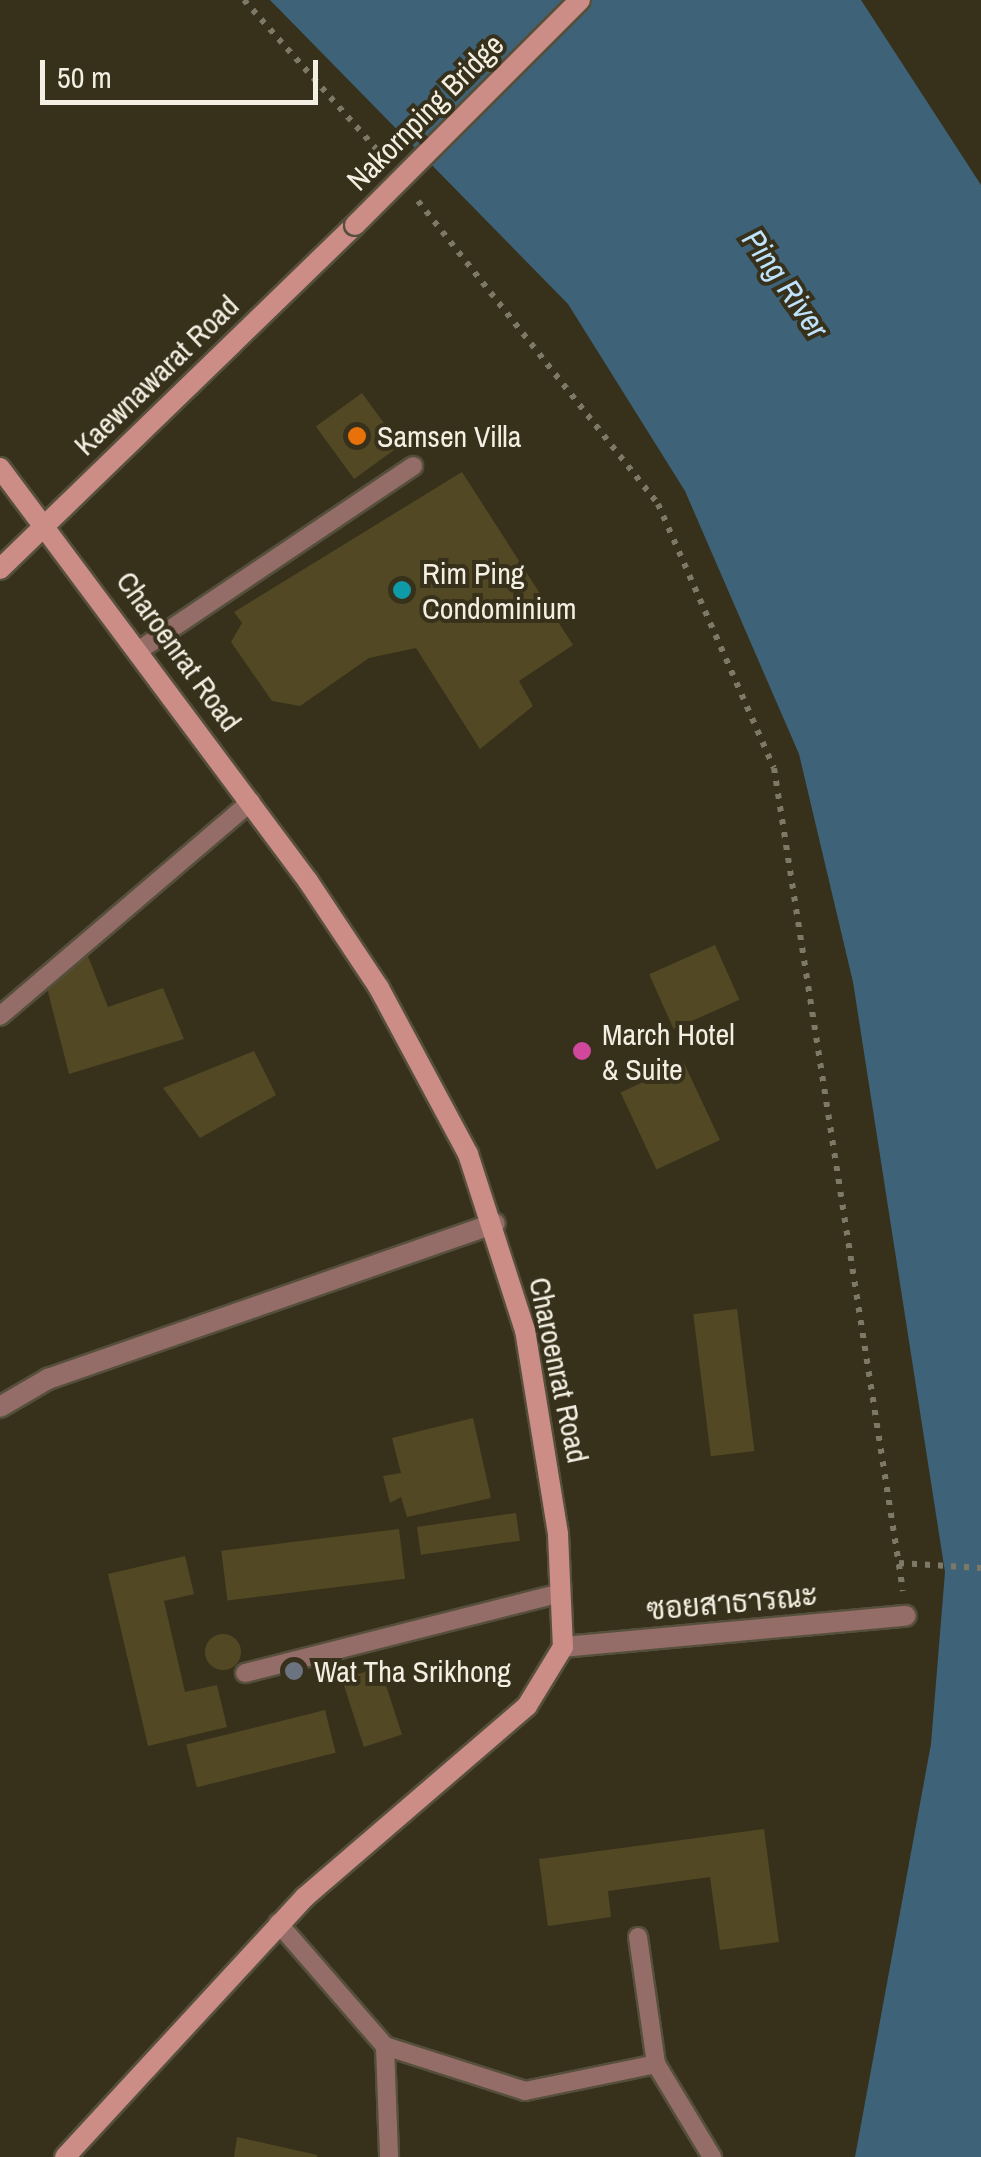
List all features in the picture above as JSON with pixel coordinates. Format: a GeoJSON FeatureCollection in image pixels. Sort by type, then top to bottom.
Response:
{"type":"FeatureCollection","features":[{"type":"Feature","properties":{"kind":"main road","name":"Nakornping Bridge"},"geometry":{"type":"LineString","coordinates":[[355,224],[580,0]]}},
{"type":"Feature","properties":{"kind":"main road","name":"Kaewnawarat Road"},"geometry":{"type":"LineString","coordinates":[[0,568],[355,224]]}},
{"type":"Feature","properties":{"kind":"main road","name":"Charoenrat Road"},"geometry":{"type":"LineString","coordinates":[[0,468],[142,648],[379,988],[495,1224],[546,1440],[563,1647]]}},
{"type":"Feature","properties":{"kind":"main road"},"geometry":{"type":"LineString","coordinates":[[64,2157],[278,1923],[526,1706],[563,1647]]}},
{"type":"Feature","properties":{"kind":"street"},"geometry":{"type":"LineString","coordinates":[[0,1406],[48,1380],[495,1224]]}},
{"type":"Feature","properties":{"kind":"street","name":"ซอยสาธารณะ"},"geometry":{"type":"LineString","coordinates":[[563,1647],[906,1616]]}},
{"type":"Feature","properties":{"kind":"lane"},"geometry":{"type":"LineString","coordinates":[[142,648],[413,466]]}},
{"type":"Feature","properties":{"kind":"lane"},"geometry":{"type":"LineString","coordinates":[[0,1016],[251,802]]}},
{"type":"Feature","properties":{"kind":"lane"},"geometry":{"type":"LineString","coordinates":[[244,1673],[561,1593]]}},
{"type":"Feature","properties":{"kind":"lane"},"geometry":{"type":"LineString","coordinates":[[278,1923],[385,2046],[526,2091],[656,2064]]}},
{"type":"Feature","properties":{"kind":"lane"},"geometry":{"type":"LineString","coordinates":[[638,1936],[656,2064],[712,2157]]}},
{"type":"Feature","properties":{"kind":"lane"},"geometry":{"type":"LineString","coordinates":[[385,2046],[389,2157]]}},
{"type":"Feature","properties":{"kind":"path"},"geometry":{"type":"LineString","coordinates":[[535,348],[658,504],[774,768],[906,1616]]}},
{"type":"Feature","properties":{"kind":"path"},"geometry":{"type":"LineString","coordinates":[[899,1564],[981,1568]]}},
{"type":"Feature","properties":{"kind":"water","name":"Ping River"},"geometry":{"type":"Polygon","coordinates":[[[270,0],[861,0],[981,185],[981,2157],[855,2157],[931,1744],[945,1572],[853,982],[799,754],[685,491],[568,304],[270,0]]]}},
{"type":"Feature","properties":{"kind":"building","name":"Samsen Villa"},"geometry":{"type":"Polygon","coordinates":[[[362,393],[400,446],[354,479],[316,427],[362,393]]]}},
{"type":"Feature","properties":{"kind":"building","name":"Rim Ping Condominium"},"geometry":{"type":"Polygon","coordinates":[[[462,472],[573,645],[519,681],[533,706],[480,749],[416,648],[369,658],[300,706],[272,701],[231,642],[242,623],[234,612],[462,472]]]}},
{"type":"Feature","properties":{"kind":"building"},"geometry":{"type":"Polygon","coordinates":[[[715,945],[739,1000],[674,1029],[649,974],[715,945]]]}},
{"type":"Feature","properties":{"kind":"building"},"geometry":{"type":"Polygon","coordinates":[[[86,951],[108,1007],[163,988],[184,1039],[69,1074],[46,984],[86,951]]]}},
{"type":"Feature","properties":{"kind":"building"},"geometry":{"type":"Polygon","coordinates":[[[254,1051],[276,1095],[200,1138],[163,1088],[254,1051]]]}},
{"type":"Feature","properties":{"kind":"building"},"geometry":{"type":"Polygon","coordinates":[[[684,1063],[720,1140],[656,1170],[621,1093],[684,1063]]]}},
{"type":"Feature","properties":{"kind":"building"},"geometry":{"type":"Polygon","coordinates":[[[737,1309],[754,1451],[711,1456],[693,1314],[737,1309]]]}},
{"type":"Feature","properties":{"kind":"building"},"geometry":{"type":"Polygon","coordinates":[[[473,1418],[491,1498],[407,1517],[401,1497],[390,1503],[383,1476],[401,1473],[392,1438],[473,1418]]]}},
{"type":"Feature","properties":{"kind":"building"},"geometry":{"type":"Polygon","coordinates":[[[516,1513],[520,1541],[421,1555],[417,1527],[516,1513]]]}},
{"type":"Feature","properties":{"kind":"building"},"geometry":{"type":"Polygon","coordinates":[[[399,1529],[405,1579],[227,1600],[221,1551],[399,1529]]]}},
{"type":"Feature","properties":{"kind":"building"},"geometry":{"type":"Polygon","coordinates":[[[185,1556],[194,1594],[164,1601],[185,1692],[217,1685],[227,1727],[148,1746],[108,1574],[185,1556]]]}},
{"type":"Feature","properties":{"kind":"building"},"geometry":{"type":"Polygon","coordinates":[[[223,1634],[236,1639],[241,1652],[236,1665],[223,1670],[210,1665],[205,1652],[210,1639],[223,1634]]]}},
{"type":"Feature","properties":{"kind":"building"},"geometry":{"type":"Polygon","coordinates":[[[380,1667],[402,1735],[364,1747],[342,1679],[380,1667]]]}},
{"type":"Feature","properties":{"kind":"building"},"geometry":{"type":"Polygon","coordinates":[[[325,1710],[336,1753],[197,1787],[186,1745],[325,1710]]]}},
{"type":"Feature","properties":{"kind":"building"},"geometry":{"type":"Polygon","coordinates":[[[764,1829],[779,1942],[720,1950],[710,1877],[608,1891],[611,1917],[548,1926],[539,1859],[764,1829]]]}},
{"type":"Feature","properties":{"kind":"building"},"geometry":{"type":"Polygon","coordinates":[[[237,2137],[317,2155],[317,2157],[234,2157],[237,2137]]]}},
{"type":"Feature","properties":{"kind":"place","name":"Samsen Villa"},"geometry":{"type":"Point","coordinates":[357,436]}},
{"type":"Feature","properties":{"kind":"place","name":"Rim Ping Condominium"},"geometry":{"type":"Point","coordinates":[402,590]}},
{"type":"Feature","properties":{"kind":"place","name":"March Hotel & Suite"},"geometry":{"type":"Point","coordinates":[582,1051]}},
{"type":"Feature","properties":{"kind":"place","name":"Wat Tha Srikhong"},"geometry":{"type":"Point","coordinates":[294,1671]}}]}
